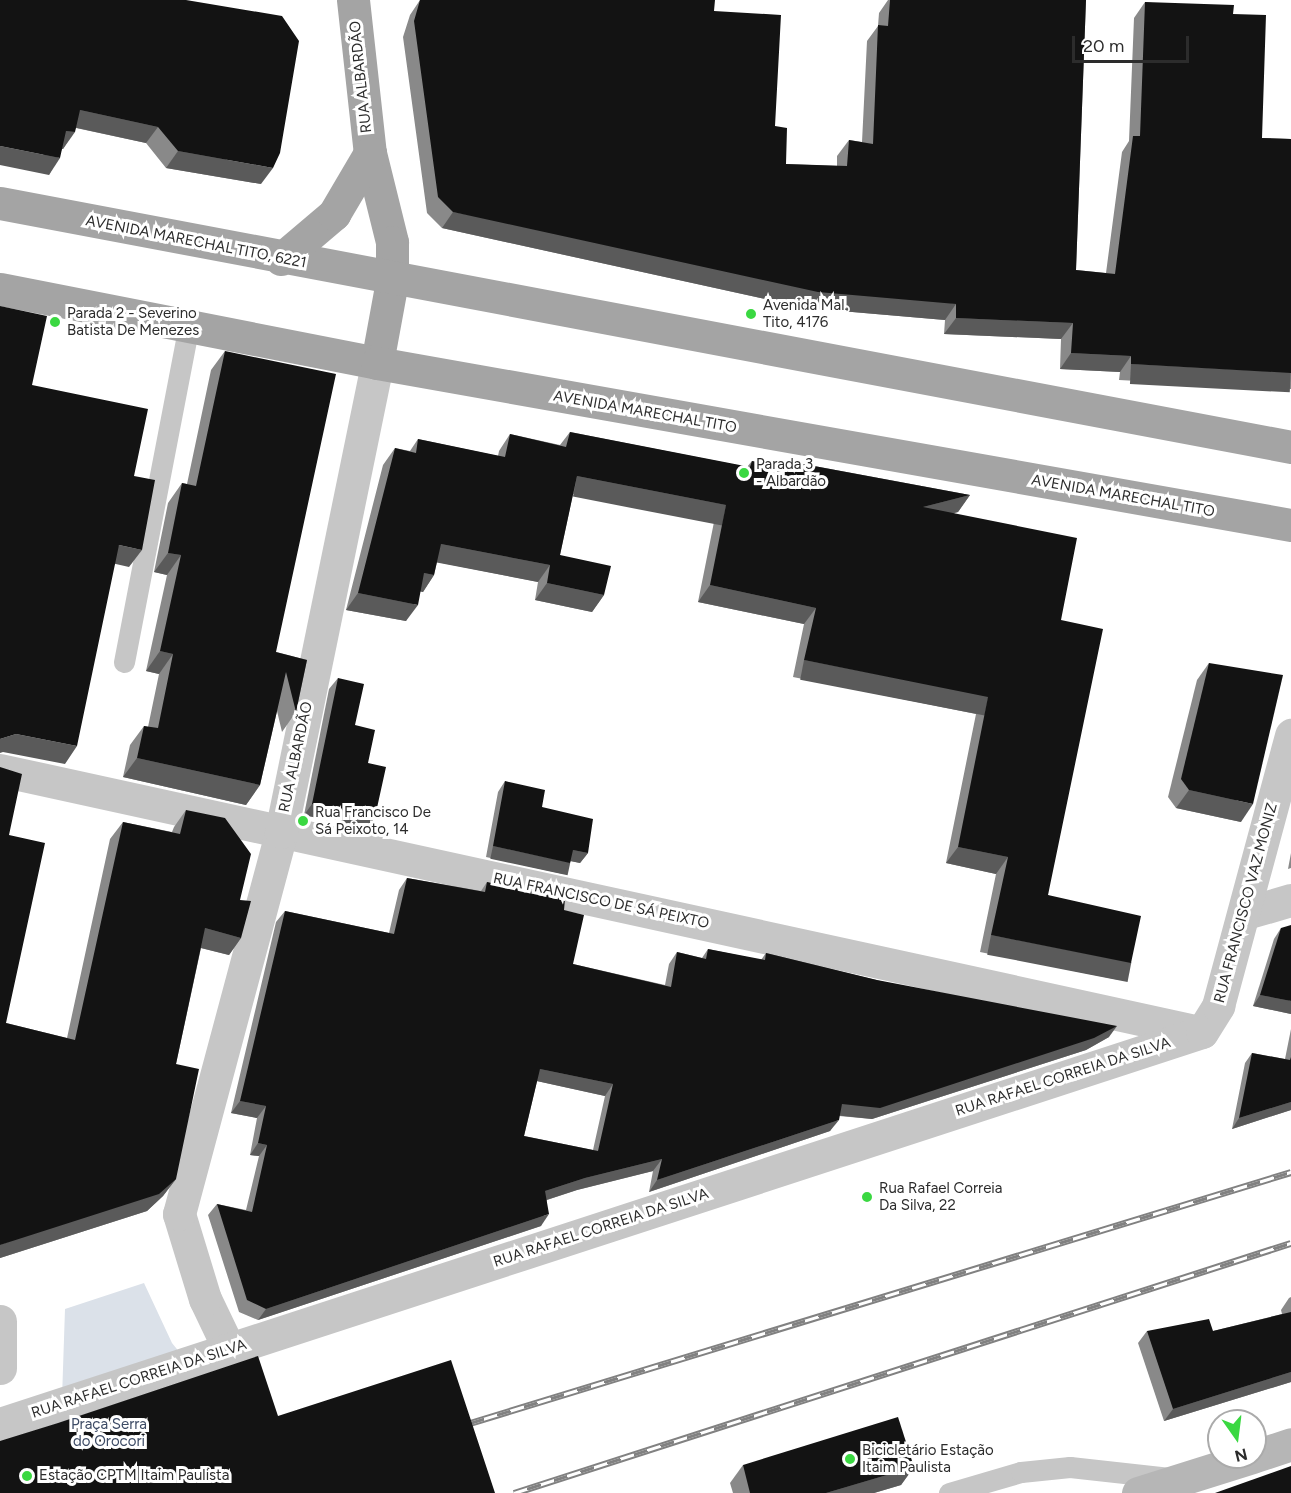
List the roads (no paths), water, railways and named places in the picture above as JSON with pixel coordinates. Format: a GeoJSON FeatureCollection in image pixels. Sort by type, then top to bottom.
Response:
{"type":"FeatureCollection","features":[{"type":"Feature","properties":{"kind":"main road","name":"RUA ALBARDÃO"},"geometry":{"type":"LineString","coordinates":[[352,0],[370,153],[392,242],[392,281],[377,363]]}},
{"type":"Feature","properties":{"kind":"main road","name":"RUA ALBARDÃO"},"geometry":{"type":"LineString","coordinates":[[281,258],[334,214],[370,153]]}},
{"type":"Feature","properties":{"kind":"main road","name":"AVENIDA MARECHAL TITO, 6221"},"geometry":{"type":"LineString","coordinates":[[0,203],[392,281]]}},
{"type":"Feature","properties":{"kind":"main road"},"geometry":{"type":"LineString","coordinates":[[392,281],[1291,447]]}},
{"type":"Feature","properties":{"kind":"main road","name":"AVENIDA MARECHAL TITO"},"geometry":{"type":"LineString","coordinates":[[0,288],[377,363],[1291,525]]}},
{"type":"Feature","properties":{"kind":"street","name":"RUA ALBARDÃO"},"geometry":{"type":"LineString","coordinates":[[229,1349],[205,1299],[179,1214],[281,832],[377,363]]}},
{"type":"Feature","properties":{"kind":"street","name":"RUA FRANCISCO VAZ MONIZ"},"geometry":{"type":"LineString","coordinates":[[1202,1032],[1213,1020],[1246,913],[1291,735]]}},
{"type":"Feature","properties":{"kind":"street","name":"RUA FRANCISCO DE SÁ PEIXTO"},"geometry":{"type":"LineString","coordinates":[[0,770],[1202,1032]]}},
{"type":"Feature","properties":{"kind":"street"},"geometry":{"type":"LineString","coordinates":[[1246,913],[1291,900]]}},
{"type":"Feature","properties":{"kind":"street","name":"RUA RAFAEL CORREIA DA SILVA"},"geometry":{"type":"LineString","coordinates":[[0,1424],[1202,1032]]}},
{"type":"Feature","properties":{"kind":"street"},"geometry":{"type":"LineString","coordinates":[[0,1321],[0,1368]]}},
{"type":"Feature","properties":{"kind":"street"},"geometry":{"type":"LineString","coordinates":[[1267,1452],[1291,1444]]}},
{"type":"Feature","properties":{"kind":"street"},"geometry":{"type":"LineString","coordinates":[[1138,1493],[1213,1469]]}},
{"type":"Feature","properties":{"kind":"lane"},"geometry":{"type":"LineString","coordinates":[[124,662],[189,326]]}},
{"type":"Feature","properties":{"kind":"lane"},"geometry":{"type":"LineString","coordinates":[[949,1493],[1021,1472],[1070,1467],[1182,1479]]}},
{"type":"Feature","properties":{"kind":"railway"},"geometry":{"type":"LineString","coordinates":[[457,1427],[1291,1172]]}},
{"type":"Feature","properties":{"kind":"railway"},"geometry":{"type":"LineString","coordinates":[[514,1493],[1291,1243]]}},
{"type":"Feature","properties":{"kind":"place","name":"Avenida Mal. Tito, 4176"},"geometry":{"type":"Point","coordinates":[751,314]}},
{"type":"Feature","properties":{"kind":"place","name":"Parada 2 - Severino Batista De Menezes"},"geometry":{"type":"Point","coordinates":[55,322]}},
{"type":"Feature","properties":{"kind":"place","name":"Parada 3 - Albardão"},"geometry":{"type":"Point","coordinates":[744,473]}},
{"type":"Feature","properties":{"kind":"place","name":"Rua Francisco De Sá Peixoto, 14"},"geometry":{"type":"Point","coordinates":[303,821]}},
{"type":"Feature","properties":{"kind":"place","name":"Rua Rafael Correia Da Silva, 22"},"geometry":{"type":"Point","coordinates":[867,1197]}},
{"type":"Feature","properties":{"kind":"place","name":"Bicicletário Estação Itaim Paulista"},"geometry":{"type":"Point","coordinates":[850,1459]}},
{"type":"Feature","properties":{"kind":"place","name":"Estação CPTM Itaim Paulista"},"geometry":{"type":"Point","coordinates":[27,1476]}},
{"type":"Feature","properties":{"kind":"park label","name":"Praça Serra do Orocori"},"geometry":{"type":"Point","coordinates":[109,1432]}}]}
